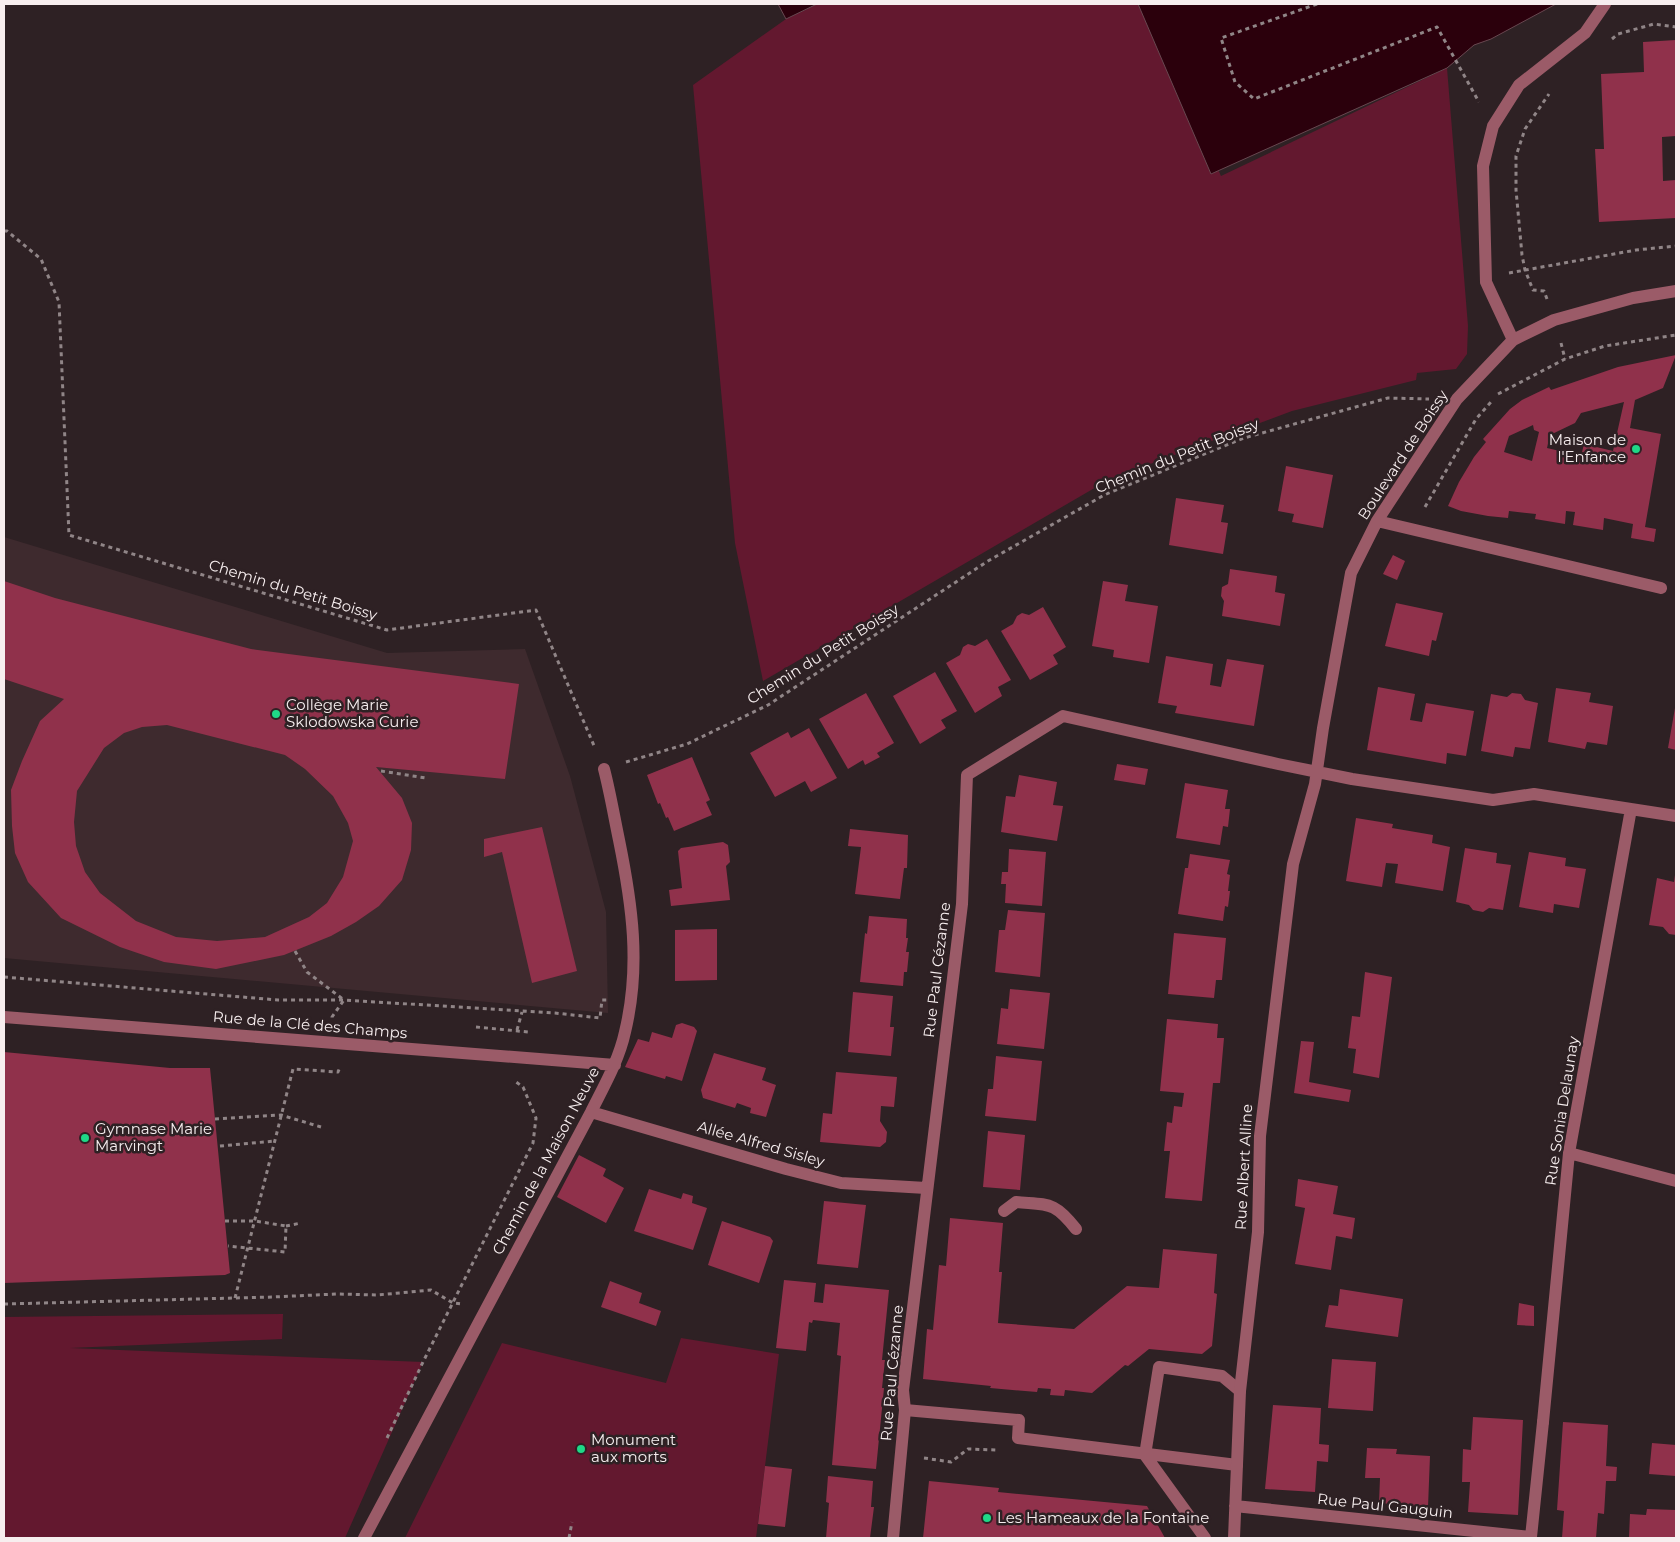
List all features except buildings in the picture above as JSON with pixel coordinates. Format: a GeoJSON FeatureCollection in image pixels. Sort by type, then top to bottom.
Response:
{"type":"FeatureCollection","features":[{"type":"Feature","properties":{"kind":"street"},"geometry":{"type":"LineString","coordinates":[[1514,340],[1486,282],[1483,166],[1493,126],[1519,85],[1585,34],[1605,4]]}},
{"type":"Feature","properties":{"kind":"street","name":"Boulevard de Boissy"},"geometry":{"type":"LineString","coordinates":[[1317,772],[1351,573],[1378,521],[1457,399],[1514,340],[1554,320],[1633,298],[1676,291]]}},
{"type":"Feature","properties":{"kind":"street"},"geometry":{"type":"LineString","coordinates":[[1378,521],[1661,588]]}},
{"type":"Feature","properties":{"kind":"street","name":"Rue Paul Cézanne"},"geometry":{"type":"LineString","coordinates":[[893,1538],[905,1410],[904,1390],[926,1188],[962,904],[968,775],[1063,716],[1317,772]]}},
{"type":"Feature","properties":{"kind":"street","name":"Chemin de la Maison Neuve"},"geometry":{"type":"LineString","coordinates":[[364,1538],[488,1309],[591,1112],[615,1065],[626,1031],[634,941],[625,869],[604,769]]}},
{"type":"Feature","properties":{"kind":"street"},"geometry":{"type":"LineString","coordinates":[[1317,772],[1493,800],[1534,794],[1676,816]]}},
{"type":"Feature","properties":{"kind":"street","name":"Rue Albert Alline"},"geometry":{"type":"LineString","coordinates":[[1234,1538],[1240,1390],[1258,1232],[1260,1136],[1292,874],[1317,772]]}},
{"type":"Feature","properties":{"kind":"street","name":"Rue Sonia Delaunay"},"geometry":{"type":"LineString","coordinates":[[1531,1538],[1569,1153],[1631,809]]}},
{"type":"Feature","properties":{"kind":"street","name":"Rue de la Clé des Champs"},"geometry":{"type":"LineString","coordinates":[[4,1017],[615,1065]]}},
{"type":"Feature","properties":{"kind":"street","name":"Allée Alfred Sisley"},"geometry":{"type":"LineString","coordinates":[[591,1112],[776,1166],[842,1183],[926,1188]]}},
{"type":"Feature","properties":{"kind":"street"},"geometry":{"type":"LineString","coordinates":[[1569,1153],[1676,1181]]}},
{"type":"Feature","properties":{"kind":"street"},"geometry":{"type":"LineString","coordinates":[[1004,1211],[1016,1202],[1054,1206],[1064,1214],[1076,1229]]}},
{"type":"Feature","properties":{"kind":"street"},"geometry":{"type":"LineString","coordinates":[[1205,1538],[1145,1455],[1159,1368],[1222,1376],[1240,1390]]}},
{"type":"Feature","properties":{"kind":"street"},"geometry":{"type":"LineString","coordinates":[[905,1410],[1019,1420],[1018,1438],[1236,1465]]}},
{"type":"Feature","properties":{"kind":"street","name":"Rue Paul Gauguin"},"geometry":{"type":"LineString","coordinates":[[1234,1506],[1531,1538]]}},
{"type":"Feature","properties":{"kind":"path"},"geometry":{"type":"LineString","coordinates":[[1317,4],[1222,38],[1235,82],[1254,99],[1438,27],[1493,126]]}},
{"type":"Feature","properties":{"kind":"path"},"geometry":{"type":"LineString","coordinates":[[1611,40],[1618,34],[1654,24],[1676,27]]}},
{"type":"Feature","properties":{"kind":"path"},"geometry":{"type":"LineString","coordinates":[[1556,87],[1525,129],[1516,156],[1516,190],[1525,270],[1533,290],[1544,292],[1566,359]]}},
{"type":"Feature","properties":{"kind":"path","name":"Chemin du Petit Boissy"},"geometry":{"type":"LineString","coordinates":[[4,231],[7,231],[41,259],[59,302],[69,535],[387,630],[536,610],[604,769],[687,744],[768,705],[988,561],[1106,494],[1244,438],[1388,398],[1457,399]]}},
{"type":"Feature","properties":{"kind":"path"},"geometry":{"type":"LineString","coordinates":[[1486,278],[1636,250],[1676,246]]}},
{"type":"Feature","properties":{"kind":"path"},"geometry":{"type":"LineString","coordinates":[[1412,530],[1476,419],[1500,392],[1566,359],[1605,346],[1676,335]]}},
{"type":"Feature","properties":{"kind":"path"},"geometry":{"type":"LineString","coordinates":[[381,771],[426,778]]}},
{"type":"Feature","properties":{"kind":"path"},"geometry":{"type":"LineString","coordinates":[[295,951],[307,972],[344,1000]]}},
{"type":"Feature","properties":{"kind":"path"},"geometry":{"type":"LineString","coordinates":[[4,977],[278,1000],[344,1000],[555,1013],[600,1018],[602,1000],[630,1001]]}},
{"type":"Feature","properties":{"kind":"path"},"geometry":{"type":"LineString","coordinates":[[235,1298],[293,1069],[338,1072],[340,1065],[338,1043],[332,1018],[344,1000]]}},
{"type":"Feature","properties":{"kind":"path"},"geometry":{"type":"LineString","coordinates":[[215,1120],[281,1115],[321,1127]]}},
{"type":"Feature","properties":{"kind":"path"},"geometry":{"type":"LineString","coordinates":[[220,1146],[275,1141]]}},
{"type":"Feature","properties":{"kind":"path"},"geometry":{"type":"LineString","coordinates":[[386,1441],[533,1143]]}},
{"type":"Feature","properties":{"kind":"path"},"geometry":{"type":"LineString","coordinates":[[225,1221],[255,1221],[286,1226],[301,1223]]}},
{"type":"Feature","properties":{"kind":"path"},"geometry":{"type":"LineString","coordinates":[[228,1246],[285,1252],[286,1226]]}},
{"type":"Feature","properties":{"kind":"path"},"geometry":{"type":"LineString","coordinates":[[4,1304],[337,1294],[377,1295],[431,1290],[453,1303],[488,1309]]}},
{"type":"Feature","properties":{"kind":"path"},"geometry":{"type":"LineString","coordinates":[[901,1454],[951,1462],[968,1449],[1018,1451],[1018,1438]]}},
{"type":"Feature","properties":{"kind":"path"},"geometry":{"type":"LineString","coordinates":[[569,1538],[572,1522]]}},
{"type":"Feature","properties":{"kind":"shaded area"},"geometry":{"type":"Polygon","coordinates":[[[778,4],[817,4],[786,19],[778,4]]]}},
{"type":"Feature","properties":{"kind":"shaded area"},"geometry":{"type":"Polygon","coordinates":[[[817,4],[1142,4],[1221,176],[1447,68],[1468,326],[1467,354],[1456,369],[1417,373],[1416,380],[1292,411],[1110,479],[763,681],[735,543],[693,85],[786,19],[817,4]]]}},
{"type":"Feature","properties":{"kind":"shaded area"},"geometry":{"type":"Polygon","coordinates":[[[1138,4],[1556,4],[1491,39],[1474,45],[1447,68],[1211,174],[1138,4]]]}},
{"type":"Feature","properties":{"kind":"shaded area","name":"Collège Marie Sklodowska Curie"},"geometry":{"type":"Polygon","coordinates":[[[4,537],[387,653],[525,649],[570,776],[606,912],[608,1013],[4,958],[4,537]]]}},
{"type":"Feature","properties":{"kind":"shaded area"},"geometry":{"type":"Polygon","coordinates":[[[283,1314],[282,1339],[70,1348],[423,1362],[345,1538],[4,1538],[4,1317],[283,1314]]]}},
{"type":"Feature","properties":{"kind":"shaded area"},"geometry":{"type":"Polygon","coordinates":[[[681,1338],[779,1354],[756,1538],[405,1538],[502,1343],[666,1383],[681,1338]]]}},
{"type":"Feature","properties":{"kind":"place","name":"Maison de l'Enfance"},"geometry":{"type":"Point","coordinates":[1636,449]}},
{"type":"Feature","properties":{"kind":"place","name":"Collège Marie Sklodowska Curie"},"geometry":{"type":"Point","coordinates":[276,714]}},
{"type":"Feature","properties":{"kind":"place","name":"Gymnase Marie Marvingt"},"geometry":{"type":"Point","coordinates":[85,1138]}},
{"type":"Feature","properties":{"kind":"place","name":"Monument aux morts"},"geometry":{"type":"Point","coordinates":[581,1449]}},
{"type":"Feature","properties":{"kind":"place","name":"Les Hameaux de la Fontaine"},"geometry":{"type":"Point","coordinates":[987,1518]}}]}
